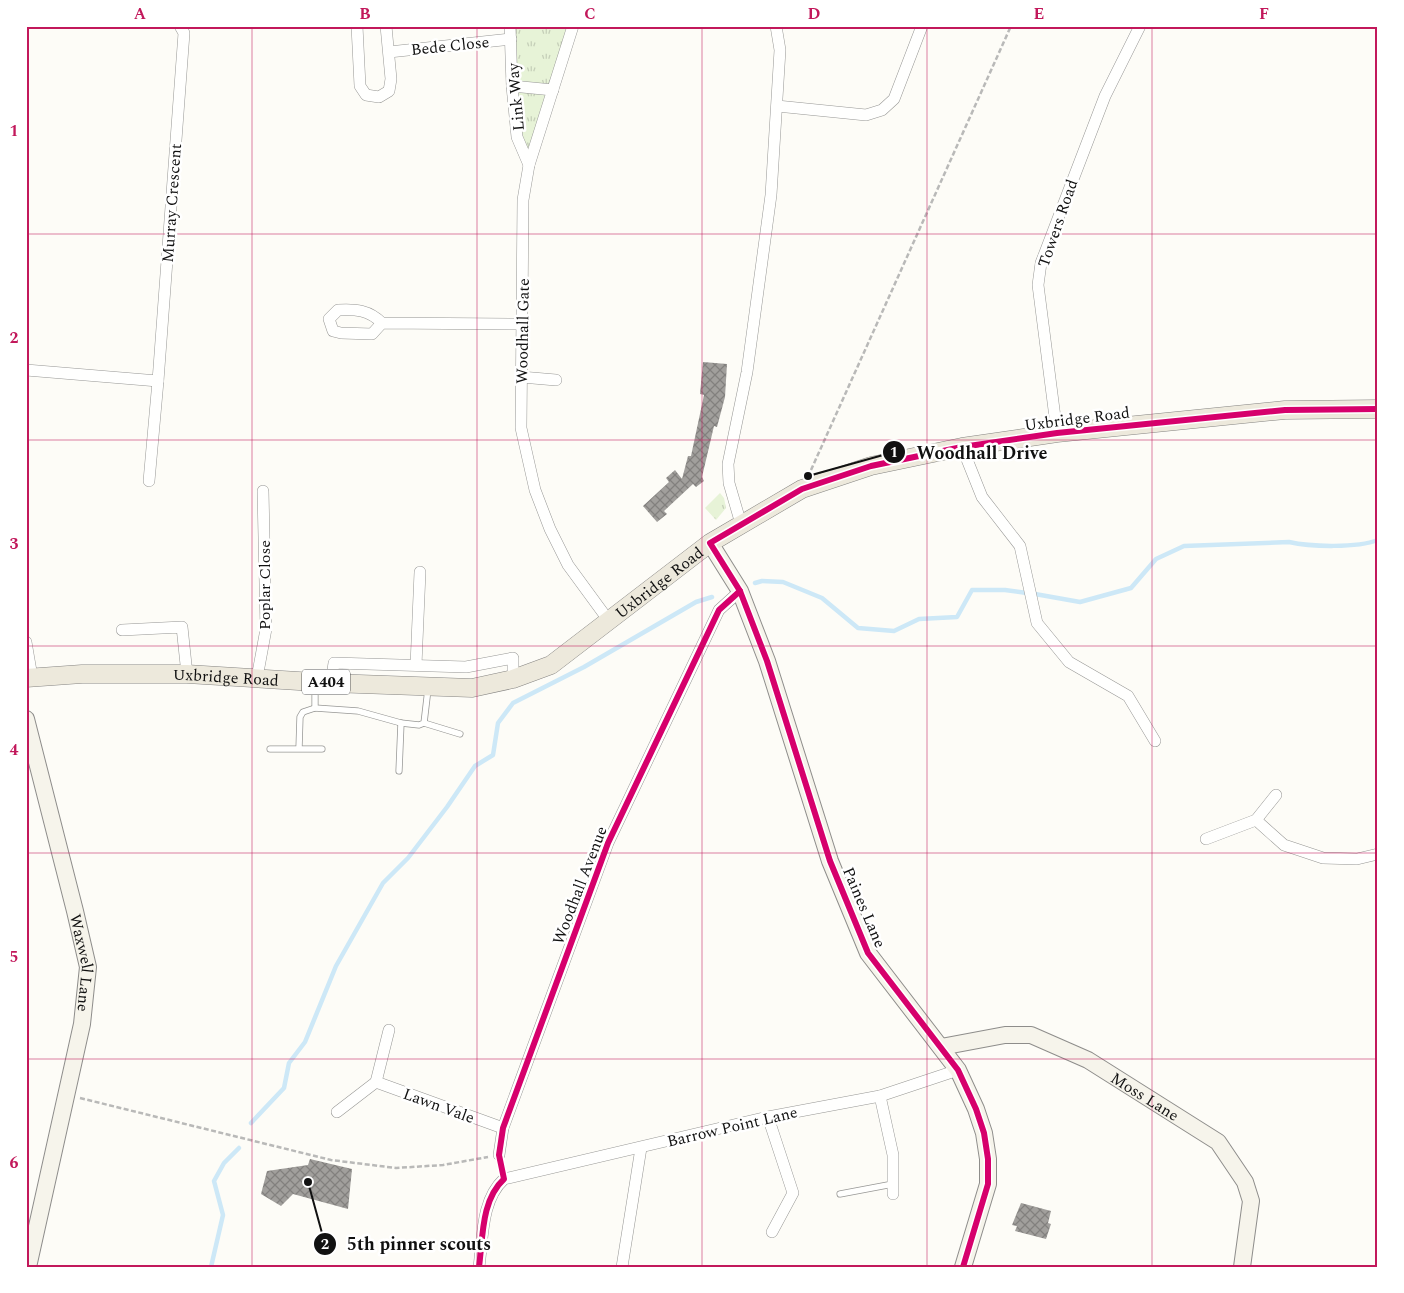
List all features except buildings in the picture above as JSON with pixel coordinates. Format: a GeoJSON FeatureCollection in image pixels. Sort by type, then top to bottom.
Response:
{"type":"FeatureCollection","features":[{"type":"Feature","properties":{"kind":"main road","name":"Uxbridge Road"},"geometry":{"type":"LineString","coordinates":[[29,677],[82,674],[187,674],[472,688],[513,680],[551,665],[710,543],[802,489],[871,466],[962,447],[1057,433],[1285,410],[1378,409]]}},
{"type":"Feature","properties":{"kind":"street","name":"Murray Crescent"},"geometry":{"type":"LineString","coordinates":[[149,481],[184,33],[180,26]]}},
{"type":"Feature","properties":{"kind":"street","name":"Bede Close"},"geometry":{"type":"LineString","coordinates":[[357,26],[360,86],[366,95],[378,97],[388,92],[392,79],[386,26]]}},
{"type":"Feature","properties":{"kind":"street","name":"Link Way"},"geometry":{"type":"LineString","coordinates":[[510,26],[512,86],[518,137],[529,165]]}},
{"type":"Feature","properties":{"kind":"street","name":"Woodhall Gate"},"geometry":{"type":"LineString","coordinates":[[573,26],[529,165],[524,200],[521,428],[535,490],[550,529],[568,565],[609,622]]}},
{"type":"Feature","properties":{"kind":"street"},"geometry":{"type":"LineString","coordinates":[[742,524],[729,483],[728,464],[746,372],[771,195],[780,50],[776,26]]}},
{"type":"Feature","properties":{"kind":"street"},"geometry":{"type":"LineString","coordinates":[[777,106],[866,115],[882,110],[894,99],[922,26]]}},
{"type":"Feature","properties":{"kind":"street","name":"Towers Road"},"geometry":{"type":"LineString","coordinates":[[1057,433],[1038,285],[1041,263],[1105,96],[1140,26]]}},
{"type":"Feature","properties":{"kind":"street","name":"Bede Close"},"geometry":{"type":"LineString","coordinates":[[389,52],[511,39]]}},
{"type":"Feature","properties":{"kind":"street"},"geometry":{"type":"LineString","coordinates":[[512,86],[554,90]]}},
{"type":"Feature","properties":{"kind":"street"},"geometry":{"type":"LineString","coordinates":[[382,323],[522,324]]}},
{"type":"Feature","properties":{"kind":"street"},"geometry":{"type":"LineString","coordinates":[[26,370],[158,381]]}},
{"type":"Feature","properties":{"kind":"street"},"geometry":{"type":"LineString","coordinates":[[521,377],[556,380]]}},
{"type":"Feature","properties":{"kind":"street"},"geometry":{"type":"LineString","coordinates":[[962,447],[982,497],[1020,546],[1037,623],[1069,662],[1128,696],[1155,741]]}},
{"type":"Feature","properties":{"kind":"street","name":"Poplar Close"},"geometry":{"type":"LineString","coordinates":[[257,678],[266,628],[263,491]]}},
{"type":"Feature","properties":{"kind":"street","name":"Paines Lane"},"geometry":{"type":"LineString","coordinates":[[710,543],[740,591],[768,664],[830,861],[868,953],[958,1070],[976,1109],[984,1133],[988,1159],[988,1184],[963,1267]]}},
{"type":"Feature","properties":{"kind":"street"},"geometry":{"type":"LineString","coordinates":[[416,665],[420,572]]}},
{"type":"Feature","properties":{"kind":"street","name":"Woodhall Avenue"},"geometry":{"type":"LineString","coordinates":[[494,1156],[608,843],[719,610],[740,591]]}},
{"type":"Feature","properties":{"kind":"street"},"geometry":{"type":"LineString","coordinates":[[122,630],[182,627],[187,674]]}},
{"type":"Feature","properties":{"kind":"street"},"geometry":{"type":"LineString","coordinates":[[26,642],[29,677]]}},
{"type":"Feature","properties":{"kind":"street"},"geometry":{"type":"LineString","coordinates":[[323,682],[334,663],[466,667],[513,658],[513,680]]}},
{"type":"Feature","properties":{"kind":"street","name":"Waxwell Lane"},"geometry":{"type":"LineString","coordinates":[[26,719],[88,967],[82,1024],[28,1267]]}},
{"type":"Feature","properties":{"kind":"street"},"geometry":{"type":"LineString","coordinates":[[1206,839],[1256,820],[1276,794]]}},
{"type":"Feature","properties":{"kind":"street"},"geometry":{"type":"LineString","coordinates":[[1256,820],[1284,844],[1323,858],[1357,859],[1378,854]]}},
{"type":"Feature","properties":{"kind":"street"},"geometry":{"type":"LineString","coordinates":[[337,1112],[376,1082],[389,1030]]}},
{"type":"Feature","properties":{"kind":"street","name":"Moss Lane"},"geometry":{"type":"LineString","coordinates":[[941,1047],[1005,1035],[1031,1035],[1088,1060],[1218,1142],[1245,1182],[1251,1201],[1242,1267]]}},
{"type":"Feature","properties":{"kind":"street","name":"Barrow Point Lane"},"geometry":{"type":"LineString","coordinates":[[479,1267],[487,1207],[492,1192],[504,1179],[768,1117],[880,1096],[958,1070]]}},
{"type":"Feature","properties":{"kind":"street","name":"Lawn Vale"},"geometry":{"type":"LineString","coordinates":[[376,1082],[503,1128]]}},
{"type":"Feature","properties":{"kind":"street"},"geometry":{"type":"LineString","coordinates":[[880,1096],[893,1155],[893,1189]]}},
{"type":"Feature","properties":{"kind":"street"},"geometry":{"type":"LineString","coordinates":[[768,1117],[793,1193],[772,1232]]}},
{"type":"Feature","properties":{"kind":"street"},"geometry":{"type":"LineString","coordinates":[[622,1267],[641,1148]]}},
{"type":"Feature","properties":{"kind":"lane"},"geometry":{"type":"LineString","coordinates":[[315,708],[323,682]]}},
{"type":"Feature","properties":{"kind":"lane"},"geometry":{"type":"LineString","coordinates":[[424,723],[428,687]]}},
{"type":"Feature","properties":{"kind":"lane"},"geometry":{"type":"LineString","coordinates":[[299,748],[300,717],[302,712],[315,708],[358,710],[401,723],[419,726],[424,723],[460,734]]}},
{"type":"Feature","properties":{"kind":"lane"},"geometry":{"type":"LineString","coordinates":[[399,771],[401,723]]}},
{"type":"Feature","properties":{"kind":"lane"},"geometry":{"type":"LineString","coordinates":[[270,749],[322,749]]}},
{"type":"Feature","properties":{"kind":"lane"},"geometry":{"type":"LineString","coordinates":[[840,1194],[893,1189]]}},
{"type":"Feature","properties":{"kind":"path"},"geometry":{"type":"LineString","coordinates":[[802,489],[1011,26]]}},
{"type":"Feature","properties":{"kind":"path"},"geometry":{"type":"LineString","coordinates":[[65,1094],[331,1160],[396,1168],[443,1164],[494,1156]]}},
{"type":"Feature","properties":{"kind":"green space"},"geometry":{"type":"Polygon","coordinates":[[[510,26],[573,26],[529,165],[517,137],[510,26]]]}},
{"type":"Feature","properties":{"kind":"green space"},"geometry":{"type":"Polygon","coordinates":[[[720,493],[724,498],[726,508],[716,520],[705,508],[720,493]]]}},
{"type":"Feature","properties":{"kind":"waterway"},"geometry":{"type":"LineString","coordinates":[[1035,594],[1080,602],[1131,588],[1156,559],[1184,546],[1289,542],[1334,546],[1369,543],[1378,540]]}},
{"type":"Feature","properties":{"kind":"waterway"},"geometry":{"type":"LineString","coordinates":[[755,583],[762,581],[783,582],[822,598],[858,628],[894,631],[919,619],[957,617],[972,590],[1005,590],[1027,593]]}},
{"type":"Feature","properties":{"kind":"waterway"},"geometry":{"type":"LineString","coordinates":[[251,1123],[284,1088],[289,1063],[305,1042],[336,966],[383,883],[408,858],[447,807],[475,766],[493,755],[498,723],[513,703],[584,667],[696,602],[712,597]]}},
{"type":"Feature","properties":{"kind":"waterway"},"geometry":{"type":"LineString","coordinates":[[211,1267],[223,1215],[214,1181],[224,1163],[239,1148]]}},
{"type":"Feature","properties":{"kind":"cycle path"},"geometry":{"type":"LineString","coordinates":[[963,1267],[988,1184],[988,1159],[984,1133],[976,1109],[958,1070],[868,953],[830,861],[767,661],[740,591],[710,543],[802,489],[871,466],[962,447],[1057,433],[1285,410],[1378,409]]}},
{"type":"Feature","properties":{"kind":"cycle path"},"geometry":{"type":"LineString","coordinates":[[479,1267],[487,1208],[496,1188],[504,1179],[499,1155],[503,1128],[608,843],[719,610],[740,591]]}},
{"type":"Feature","properties":{"kind":"place","name":"Woodhall Drive"},"geometry":{"type":"Point","coordinates":[808,476]}},
{"type":"Feature","properties":{"kind":"place","name":"5th pinner scouts"},"geometry":{"type":"Point","coordinates":[308,1182]}}]}
